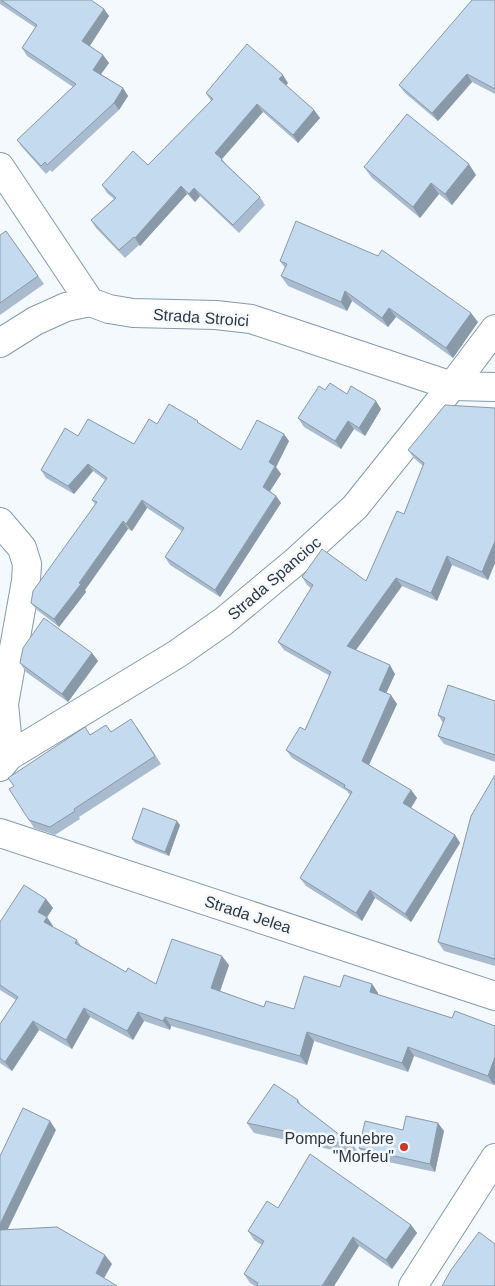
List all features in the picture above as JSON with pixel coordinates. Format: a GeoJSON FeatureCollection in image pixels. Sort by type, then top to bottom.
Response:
{"type":"FeatureCollection","features":[{"type":"Feature","properties":{"kind":"street"},"geometry":{"type":"LineString","coordinates":[[0,166],[90,302],[66,307],[34,320],[0,343]]}},
{"type":"Feature","properties":{"kind":"street","name":"Strada Stroici"},"geometry":{"type":"LineString","coordinates":[[90,302],[109,309],[133,313],[216,315],[251,319],[452,386],[495,387]]}},
{"type":"Feature","properties":{"kind":"street","name":"Strada Spancioc"},"geometry":{"type":"LineString","coordinates":[[5,762],[176,654],[224,621],[295,562],[354,507],[452,386],[495,329]]}},
{"type":"Feature","properties":{"kind":"street"},"geometry":{"type":"LineString","coordinates":[[0,522],[22,548],[27,564],[26,581],[4,704],[5,762]]}},
{"type":"Feature","properties":{"kind":"street","name":"Strada Jelea"},"geometry":{"type":"LineString","coordinates":[[0,833],[495,996]]}},
{"type":"Feature","properties":{"kind":"street"},"geometry":{"type":"LineString","coordinates":[[413,1286],[495,1158]]}},
{"type":"Feature","properties":{"kind":"building"},"geometry":{"type":"Polygon","coordinates":[[[1,0],[91,0],[104,9],[82,41],[103,55],[93,70],[123,88],[114,103],[47,165],[45,162],[41,166],[17,140],[76,84],[22,48],[37,25],[1,0]]]}},
{"type":"Feature","properties":{"kind":"building"},"geometry":{"type":"Polygon","coordinates":[[[472,0],[495,0],[495,89],[467,74],[432,113],[399,85],[472,0]]]}},
{"type":"Feature","properties":{"kind":"building"},"geometry":{"type":"Polygon","coordinates":[[[247,44],[283,75],[279,79],[314,110],[293,135],[257,104],[215,153],[260,197],[233,225],[194,188],[189,194],[181,186],[135,238],[119,250],[91,220],[116,198],[102,185],[133,151],[148,165],[213,99],[206,93],[247,44]]]}},
{"type":"Feature","properties":{"kind":"building"},"geometry":{"type":"Polygon","coordinates":[[[407,114],[469,164],[445,194],[431,183],[413,207],[364,167],[407,114]]]}},
{"type":"Feature","properties":{"kind":"building"},"geometry":{"type":"Polygon","coordinates":[[[296,221],[378,256],[382,250],[471,313],[446,348],[389,308],[382,318],[345,291],[341,302],[281,276],[287,264],[280,261],[296,221]]]}},
{"type":"Feature","properties":{"kind":"building"},"geometry":{"type":"Polygon","coordinates":[[[6,231],[38,276],[0,303],[0,235],[6,231]]]}},
{"type":"Feature","properties":{"kind":"building"},"geometry":{"type":"Polygon","coordinates":[[[330,383],[347,394],[351,386],[376,401],[359,428],[348,421],[335,441],[298,418],[319,386],[325,390],[330,383]]]}},
{"type":"Feature","properties":{"kind":"building"},"geometry":{"type":"Polygon","coordinates":[[[169,404],[241,450],[257,420],[284,434],[269,462],[275,466],[263,487],[276,496],[215,590],[165,557],[184,528],[142,500],[126,524],[123,521],[79,583],[81,584],[54,619],[31,603],[33,591],[97,502],[92,500],[107,478],[88,464],[68,486],[41,470],[65,428],[78,436],[88,419],[134,444],[149,419],[157,424],[169,404]]]}},
{"type":"Feature","properties":{"kind":"building"},"geometry":{"type":"Polygon","coordinates":[[[445,405],[495,408],[495,541],[482,572],[447,556],[431,593],[396,578],[347,646],[390,665],[379,690],[391,695],[362,761],[411,790],[403,803],[455,835],[405,914],[370,890],[356,913],[300,878],[352,792],[344,787],[345,785],[286,750],[300,727],[305,730],[331,672],[278,642],[313,585],[302,577],[322,549],[366,581],[397,511],[404,514],[424,463],[408,450],[445,405]]]}},
{"type":"Feature","properties":{"kind":"building"},"geometry":{"type":"Polygon","coordinates":[[[44,618],[92,653],[62,694],[20,663],[23,648],[44,618]]]}},
{"type":"Feature","properties":{"kind":"building"},"geometry":{"type":"Polygon","coordinates":[[[448,685],[495,701],[495,755],[438,736],[445,718],[438,715],[448,685]]]}},
{"type":"Feature","properties":{"kind":"building"},"geometry":{"type":"Polygon","coordinates":[[[131,719],[155,756],[50,827],[29,820],[9,789],[14,786],[8,778],[85,727],[90,735],[106,725],[111,732],[131,719]]]}},
{"type":"Feature","properties":{"kind":"building"},"geometry":{"type":"Polygon","coordinates":[[[495,775],[495,959],[438,942],[471,816],[495,775]]]}},
{"type":"Feature","properties":{"kind":"building"},"geometry":{"type":"Polygon","coordinates":[[[143,808],[177,821],[165,852],[132,839],[143,808]]]}},
{"type":"Feature","properties":{"kind":"building"},"geometry":{"type":"Polygon","coordinates":[[[24,885],[46,899],[38,912],[47,917],[44,922],[77,940],[75,943],[126,972],[128,968],[156,984],[172,939],[222,956],[211,988],[264,1007],[266,1001],[294,1009],[304,976],[340,987],[344,975],[372,984],[370,992],[452,1018],[455,1011],[495,1026],[495,1057],[488,1076],[408,1047],[402,1063],[307,1032],[300,1056],[165,1017],[163,1021],[138,1012],[127,1031],[84,1008],[66,1040],[33,1021],[5,1062],[0,1058],[0,1024],[18,997],[0,985],[0,922],[24,885]]]}},
{"type":"Feature","properties":{"kind":"building"},"geometry":{"type":"Polygon","coordinates":[[[274,1084],[298,1100],[297,1102],[354,1146],[247,1123],[274,1084]]]}},
{"type":"Feature","properties":{"kind":"building"},"geometry":{"type":"Polygon","coordinates":[[[23,1108],[50,1121],[0,1224],[0,1156],[23,1108]]]}},
{"type":"Feature","properties":{"kind":"building","name":"Pompe funebre \"Morfeu\""},"geometry":{"type":"Polygon","coordinates":[[[406,1116],[438,1123],[430,1164],[359,1148],[365,1121],[403,1130],[406,1116]]]}},
{"type":"Feature","properties":{"kind":"building"},"geometry":{"type":"Polygon","coordinates":[[[310,1154],[411,1225],[386,1260],[353,1237],[322,1286],[256,1286],[258,1283],[244,1274],[264,1241],[248,1231],[267,1201],[278,1208],[310,1154]]]}},
{"type":"Feature","properties":{"kind":"building"},"geometry":{"type":"Polygon","coordinates":[[[57,1227],[105,1255],[96,1273],[117,1286],[0,1286],[0,1230],[57,1227]]]}},
{"type":"Feature","properties":{"kind":"building"},"geometry":{"type":"Polygon","coordinates":[[[479,1232],[495,1244],[495,1286],[442,1286],[451,1270],[479,1232]]]}},
{"type":"Feature","properties":{"kind":"place","name":"Pompe funebre \"Morfeu\""},"geometry":{"type":"Point","coordinates":[404,1147]}}]}
